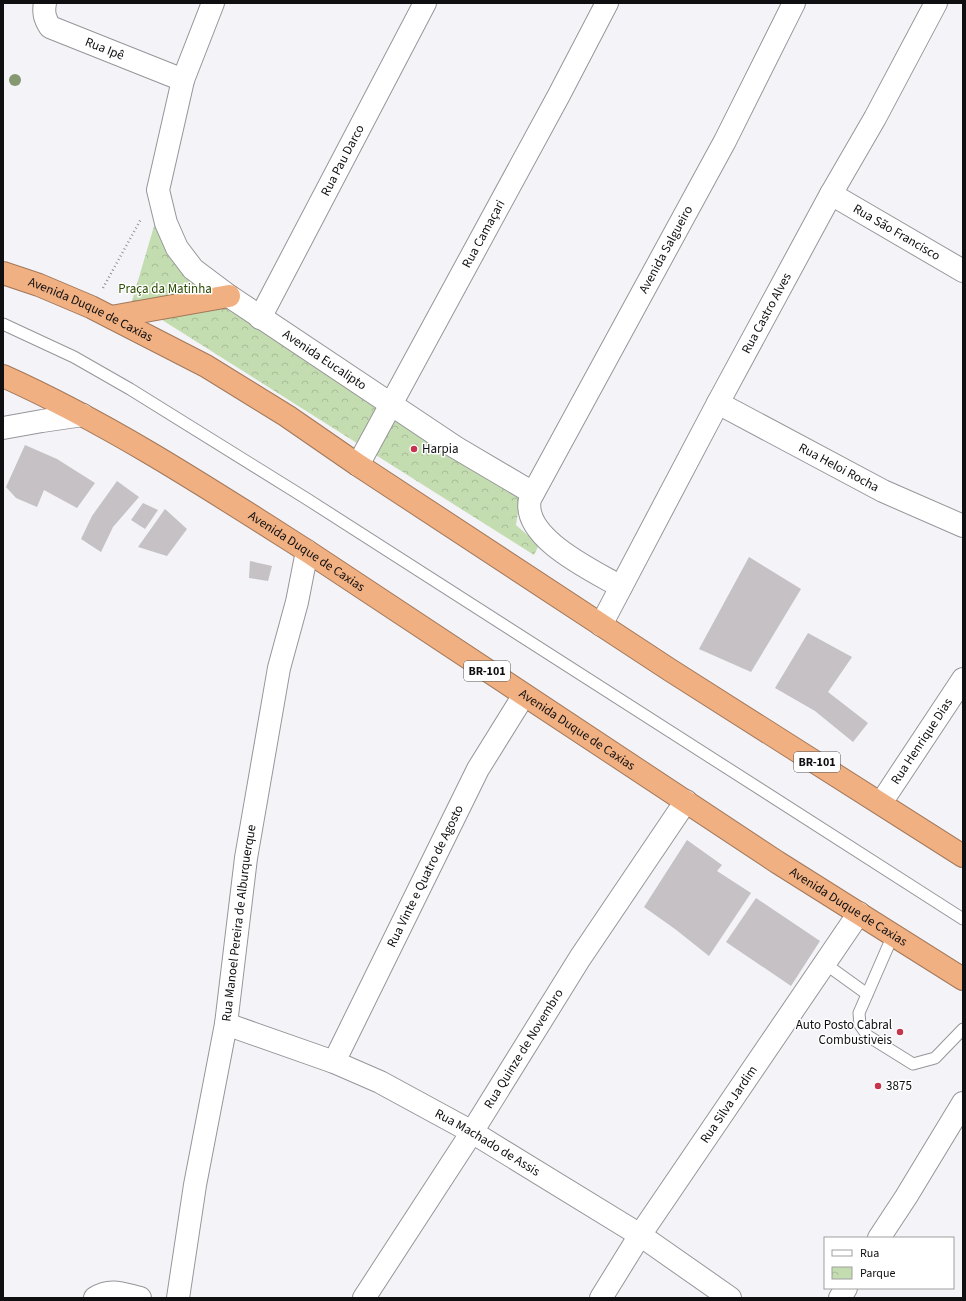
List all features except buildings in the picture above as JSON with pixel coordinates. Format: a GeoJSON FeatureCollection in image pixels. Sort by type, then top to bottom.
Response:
{"type":"FeatureCollection","features":[{"type":"Feature","properties":{"kind":"highway","name":"Avenida Duque de Caxias"},"geometry":{"type":"LineString","coordinates":[[3,273],[39,285],[91,307],[206,366],[287,416],[358,465],[670,670],[963,856]]}},
{"type":"Feature","properties":{"kind":"highway"},"geometry":{"type":"LineString","coordinates":[[111,317],[229,296]]}},
{"type":"Feature","properties":{"kind":"highway","name":"Avenida Duque de Caxias"},"geometry":{"type":"LineString","coordinates":[[3,376],[83,415],[129,440],[233,503],[777,862],[963,979]]}},
{"type":"Feature","properties":{"kind":"street","name":"Rua Ipê"},"geometry":{"type":"LineString","coordinates":[[45,3],[43,10],[44,16],[50,27],[183,80]]}},
{"type":"Feature","properties":{"kind":"street","name":"Avenida Eucalipto"},"geometry":{"type":"LineString","coordinates":[[213,3],[183,80],[158,190],[166,223],[177,248],[193,269],[260,318],[455,447],[533,493]]}},
{"type":"Feature","properties":{"kind":"street","name":"Rua Pau Darco"},"geometry":{"type":"LineString","coordinates":[[260,318],[425,3]]}},
{"type":"Feature","properties":{"kind":"street","name":"Rua Camaçari"},"geometry":{"type":"LineString","coordinates":[[358,465],[559,95],[607,3]]}},
{"type":"Feature","properties":{"kind":"street","name":"Avenida Salgueiro"},"geometry":{"type":"LineString","coordinates":[[533,493],[725,141],[794,3]]}},
{"type":"Feature","properties":{"kind":"street","name":"Rua Castro Alves"},"geometry":{"type":"LineString","coordinates":[[601,625],[718,403],[936,3]]}},
{"type":"Feature","properties":{"kind":"street","name":"Rua São Francisco"},"geometry":{"type":"LineString","coordinates":[[831,194],[963,271]]}},
{"type":"Feature","properties":{"kind":"street","name":"Rua Heloi Rocha"},"geometry":{"type":"LineString","coordinates":[[718,403],[883,491],[963,526]]}},
{"type":"Feature","properties":{"kind":"street"},"geometry":{"type":"LineString","coordinates":[[3,428],[83,415]]}},
{"type":"Feature","properties":{"kind":"street"},"geometry":{"type":"LineString","coordinates":[[533,493],[528,506],[536,525],[545,537],[558,550],[621,587]]}},
{"type":"Feature","properties":{"kind":"street","name":"Rua Manoel Pereira de Alburquerque"},"geometry":{"type":"LineString","coordinates":[[178,1298],[195,1186],[226,1024],[247,850],[279,668],[307,551]]}},
{"type":"Feature","properties":{"kind":"street","name":"Rua Henrique Dias"},"geometry":{"type":"LineString","coordinates":[[881,803],[963,678]]}},
{"type":"Feature","properties":{"kind":"street","name":"Rua Vinte e Quatro de Agosto"},"geometry":{"type":"LineString","coordinates":[[334,1062],[478,769],[524,695]]}},
{"type":"Feature","properties":{"kind":"street","name":"Rua Quinze de Novembro"},"geometry":{"type":"LineString","coordinates":[[364,1298],[472,1132],[580,958],[686,802]]}},
{"type":"Feature","properties":{"kind":"street","name":"Rua Silva Jardim"},"geometry":{"type":"LineString","coordinates":[[601,1298],[640,1235],[858,913]]}},
{"type":"Feature","properties":{"kind":"street","name":"Rua Machado de Assis"},"geometry":{"type":"LineString","coordinates":[[226,1024],[334,1062],[380,1082],[472,1132],[640,1235],[730,1298]]}},
{"type":"Feature","properties":{"kind":"street"},"geometry":{"type":"LineString","coordinates":[[880,1237],[963,1103]]}},
{"type":"Feature","properties":{"kind":"street"},"geometry":{"type":"LineString","coordinates":[[840,1298],[845,1289]]}},
{"type":"Feature","properties":{"kind":"street"},"geometry":{"type":"LineString","coordinates":[[95,1298],[106,1293],[114,1292],[140,1298]]}},
{"type":"Feature","properties":{"kind":"lane"},"geometry":{"type":"LineString","coordinates":[[3,324],[74,357],[130,389],[307,499],[963,920]]}},
{"type":"Feature","properties":{"kind":"lane"},"geometry":{"type":"LineString","coordinates":[[893,935],[859,1013],[860,1025],[868,1036],[913,1064],[926,1062],[936,1058],[963,1029]]}},
{"type":"Feature","properties":{"kind":"lane"},"geometry":{"type":"LineString","coordinates":[[824,963],[867,994]]}},
{"type":"Feature","properties":{"kind":"path"},"geometry":{"type":"LineString","coordinates":[[91,307],[158,190]]}},
{"type":"Feature","properties":{"kind":"green space","name":"Praça da Matinha"},"geometry":{"type":"Polygon","coordinates":[[[157,216],[187,273],[382,412],[520,499],[516,525],[539,545],[534,555],[132,301],[157,216]]]}},
{"type":"Feature","properties":{"kind":"place","name":"Harpia"},"geometry":{"type":"Point","coordinates":[414,449]}},
{"type":"Feature","properties":{"kind":"place","name":"Auto Posto Cabral Combustiveis"},"geometry":{"type":"Point","coordinates":[900,1032]}},
{"type":"Feature","properties":{"kind":"place","name":"3875"},"geometry":{"type":"Point","coordinates":[878,1086]}}]}
